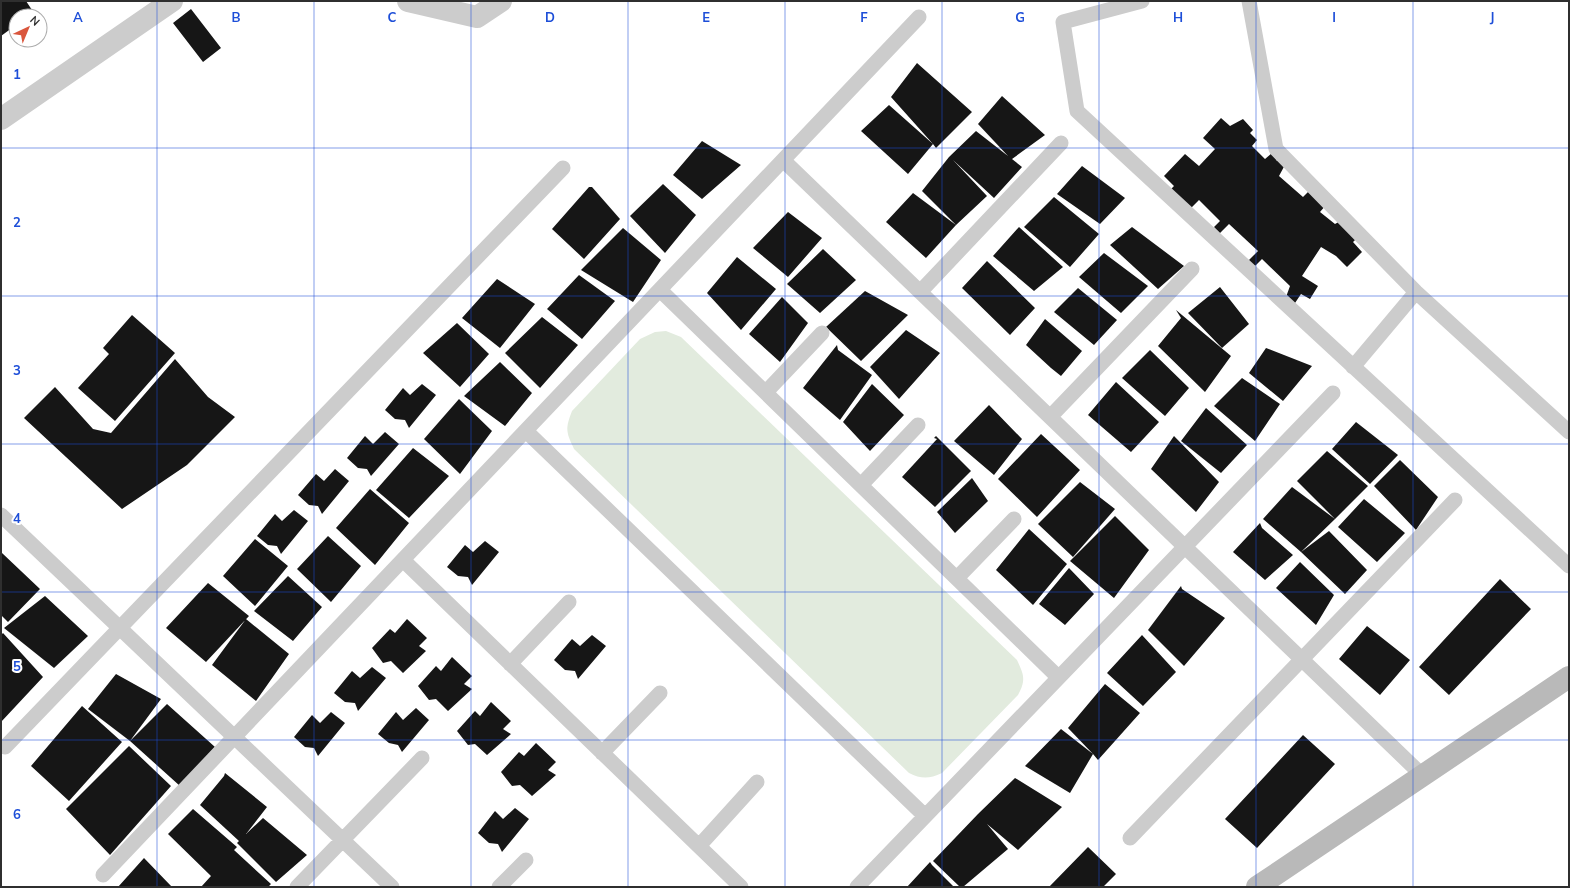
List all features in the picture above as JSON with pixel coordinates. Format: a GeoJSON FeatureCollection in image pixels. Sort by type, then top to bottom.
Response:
{"type":"FeatureCollection","features":[{"type":"Feature","properties":{"kind":"main road"},"geometry":{"type":"LineString","coordinates":[[1258,887],[1569,677]]}},
{"type":"Feature","properties":{"kind":"street"},"geometry":{"type":"LineString","coordinates":[[1,119],[172,1]]}},
{"type":"Feature","properties":{"kind":"street"},"geometry":{"type":"LineString","coordinates":[[408,1],[476,17],[501,1]]}},
{"type":"Feature","properties":{"kind":"lane"},"geometry":{"type":"LineString","coordinates":[[1142,1],[1062,22],[1077,111],[1569,566]]}},
{"type":"Feature","properties":{"kind":"lane"},"geometry":{"type":"LineString","coordinates":[[1249,1],[1276,148],[1416,292],[1569,432]]}},
{"type":"Feature","properties":{"kind":"lane"},"geometry":{"type":"LineString","coordinates":[[103,875],[919,17]]}},
{"type":"Feature","properties":{"kind":"lane"},"geometry":{"type":"LineString","coordinates":[[920,292],[1061,143]]}},
{"type":"Feature","properties":{"kind":"lane"},"geometry":{"type":"LineString","coordinates":[[783,160],[1423,776]]}},
{"type":"Feature","properties":{"kind":"lane"},"geometry":{"type":"LineString","coordinates":[[5,747],[563,168]]}},
{"type":"Feature","properties":{"kind":"lane"},"geometry":{"type":"LineString","coordinates":[[1050,417],[1192,269]]}},
{"type":"Feature","properties":{"kind":"lane"},"geometry":{"type":"LineString","coordinates":[[660,290],[1058,678]]}},
{"type":"Feature","properties":{"kind":"lane"},"geometry":{"type":"LineString","coordinates":[[1353,367],[1416,292]]}},
{"type":"Feature","properties":{"kind":"lane"},"geometry":{"type":"LineString","coordinates":[[766,392],[822,333]]}},
{"type":"Feature","properties":{"kind":"lane"},"geometry":{"type":"LineString","coordinates":[[857,887],[1333,393]]}},
{"type":"Feature","properties":{"kind":"lane"},"geometry":{"type":"LineString","coordinates":[[861,485],[918,425]]}},
{"type":"Feature","properties":{"kind":"lane"},"geometry":{"type":"LineString","coordinates":[[526,431],[925,816]]}},
{"type":"Feature","properties":{"kind":"lane"},"geometry":{"type":"LineString","coordinates":[[1130,838],[1455,500]]}},
{"type":"Feature","properties":{"kind":"lane"},"geometry":{"type":"LineString","coordinates":[[3,519],[120,628],[392,887]]}},
{"type":"Feature","properties":{"kind":"lane"},"geometry":{"type":"LineString","coordinates":[[957,578],[1014,519]]}},
{"type":"Feature","properties":{"kind":"lane"},"geometry":{"type":"LineString","coordinates":[[403,560],[741,887]]}},
{"type":"Feature","properties":{"kind":"lane"},"geometry":{"type":"LineString","coordinates":[[510,664],[569,602]]}},
{"type":"Feature","properties":{"kind":"lane"},"geometry":{"type":"LineString","coordinates":[[602,753],[660,693]]}},
{"type":"Feature","properties":{"kind":"lane"},"geometry":{"type":"LineString","coordinates":[[297,887],[422,758]]}},
{"type":"Feature","properties":{"kind":"lane"},"geometry":{"type":"LineString","coordinates":[[699,846],[757,782]]}},
{"type":"Feature","properties":{"kind":"lane"},"geometry":{"type":"LineString","coordinates":[[499,887],[526,860]]}},
{"type":"Feature","properties":{"kind":"shaded area"},"geometry":{"type":"Polygon","coordinates":[[[666,331],[681,337],[1017,660],[1023,678],[1018,695],[942,773],[925,778],[909,773],[574,449],[567,430],[572,411],[640,339],[655,332],[666,331]]]}},
{"type":"Feature","properties":{"kind":"building"},"geometry":{"type":"Polygon","coordinates":[[[1,1],[26,1],[31,8],[8,8],[8,31],[1,36],[1,1]]]}},
{"type":"Feature","properties":{"kind":"building"},"geometry":{"type":"Polygon","coordinates":[[[191,9],[221,48],[203,62],[173,23],[191,9]]]}},
{"type":"Feature","properties":{"kind":"building"},"geometry":{"type":"Polygon","coordinates":[[[917,63],[972,112],[936,148],[891,97],[917,63]]]}},
{"type":"Feature","properties":{"kind":"building"},"geometry":{"type":"Polygon","coordinates":[[[1002,96],[1045,135],[1012,159],[1022,167],[994,198],[953,160],[987,196],[956,225],[922,191],[949,157],[976,131],[1008,156],[978,124],[1002,96]]]}},
{"type":"Feature","properties":{"kind":"building"},"geometry":{"type":"Polygon","coordinates":[[[889,105],[933,144],[908,174],[861,131],[889,105]]]}},
{"type":"Feature","properties":{"kind":"building"},"geometry":{"type":"Polygon","coordinates":[[[1221,118],[1230,126],[1243,119],[1253,130],[1250,133],[1257,140],[1252,146],[1265,159],[1272,153],[1277,161],[1280,159],[1286,163],[1279,176],[1303,197],[1311,189],[1326,205],[1320,212],[1335,224],[1342,220],[1360,235],[1353,242],[1362,252],[1347,267],[1336,256],[1321,247],[1302,276],[1318,286],[1310,299],[1301,294],[1293,306],[1286,297],[1290,286],[1262,259],[1253,268],[1247,262],[1258,251],[1229,224],[1220,233],[1214,227],[1220,221],[1199,200],[1188,211],[1168,192],[1174,186],[1164,176],[1185,154],[1199,166],[1215,149],[1203,138],[1221,118]]]}},
{"type":"Feature","properties":{"kind":"building"},"geometry":{"type":"Polygon","coordinates":[[[702,141],[741,165],[702,199],[673,175],[702,141]]]}},
{"type":"Feature","properties":{"kind":"building"},"geometry":{"type":"Polygon","coordinates":[[[1082,166],[1125,198],[1100,224],[1057,194],[1082,166]]]}},
{"type":"Feature","properties":{"kind":"building"},"geometry":{"type":"Polygon","coordinates":[[[663,184],[696,215],[665,253],[630,216],[663,184]]]}},
{"type":"Feature","properties":{"kind":"building"},"geometry":{"type":"Polygon","coordinates":[[[589,187],[592,187],[620,219],[584,259],[552,229],[589,187]]]}},
{"type":"Feature","properties":{"kind":"building"},"geometry":{"type":"Polygon","coordinates":[[[913,193],[956,225],[926,258],[886,222],[913,193]]]}},
{"type":"Feature","properties":{"kind":"building"},"geometry":{"type":"Polygon","coordinates":[[[1054,197],[1099,234],[1070,267],[1024,227],[1054,197]]]}},
{"type":"Feature","properties":{"kind":"building"},"geometry":{"type":"Polygon","coordinates":[[[788,212],[822,238],[788,277],[753,248],[788,212]]]}},
{"type":"Feature","properties":{"kind":"building"},"geometry":{"type":"Polygon","coordinates":[[[1019,227],[1063,267],[1034,291],[993,256],[1019,227]]]}},
{"type":"Feature","properties":{"kind":"building"},"geometry":{"type":"Polygon","coordinates":[[[1132,227],[1184,266],[1158,289],[1110,245],[1132,227]]]}},
{"type":"Feature","properties":{"kind":"building"},"geometry":{"type":"Polygon","coordinates":[[[623,228],[661,260],[633,302],[581,270],[623,228]]]}},
{"type":"Feature","properties":{"kind":"building"},"geometry":{"type":"Polygon","coordinates":[[[823,249],[856,280],[820,313],[787,284],[823,249]]]}},
{"type":"Feature","properties":{"kind":"building"},"geometry":{"type":"Polygon","coordinates":[[[1104,253],[1148,286],[1121,313],[1079,277],[1104,253]]]}},
{"type":"Feature","properties":{"kind":"building"},"geometry":{"type":"Polygon","coordinates":[[[737,257],[776,289],[741,330],[707,293],[737,257]]]}},
{"type":"Feature","properties":{"kind":"building"},"geometry":{"type":"Polygon","coordinates":[[[987,261],[1035,308],[1010,335],[962,288],[987,261]]]}},
{"type":"Feature","properties":{"kind":"building"},"geometry":{"type":"Polygon","coordinates":[[[579,275],[615,301],[582,339],[547,309],[579,275]]]}},
{"type":"Feature","properties":{"kind":"building"},"geometry":{"type":"Polygon","coordinates":[[[497,279],[535,304],[500,348],[462,318],[497,279]]]}},
{"type":"Feature","properties":{"kind":"building"},"geometry":{"type":"Polygon","coordinates":[[[1220,287],[1249,324],[1222,348],[1188,313],[1220,287]]]}},
{"type":"Feature","properties":{"kind":"building"},"geometry":{"type":"Polygon","coordinates":[[[1078,288],[1117,320],[1094,345],[1054,312],[1078,288]]]}},
{"type":"Feature","properties":{"kind":"building"},"geometry":{"type":"Polygon","coordinates":[[[865,291],[908,315],[861,361],[826,327],[865,291]]]}},
{"type":"Feature","properties":{"kind":"building"},"geometry":{"type":"Polygon","coordinates":[[[782,297],[808,323],[780,362],[749,334],[782,297]]]}},
{"type":"Feature","properties":{"kind":"building"},"geometry":{"type":"Polygon","coordinates":[[[1176,310],[1231,356],[1205,392],[1158,346],[1181,318],[1176,310]]]}},
{"type":"Feature","properties":{"kind":"building"},"geometry":{"type":"Polygon","coordinates":[[[132,315],[175,353],[115,421],[78,388],[109,354],[103,348],[132,315]]]}},
{"type":"Feature","properties":{"kind":"building"},"geometry":{"type":"Polygon","coordinates":[[[542,317],[578,345],[540,388],[505,353],[542,317]]]}},
{"type":"Feature","properties":{"kind":"building"},"geometry":{"type":"Polygon","coordinates":[[[1045,319],[1082,351],[1061,376],[1026,345],[1045,319]]]}},
{"type":"Feature","properties":{"kind":"building"},"geometry":{"type":"Polygon","coordinates":[[[457,323],[489,354],[460,387],[423,353],[457,323]]]}},
{"type":"Feature","properties":{"kind":"building"},"geometry":{"type":"Polygon","coordinates":[[[906,330],[940,353],[899,399],[870,367],[906,330]]]}},
{"type":"Feature","properties":{"kind":"building"},"geometry":{"type":"Polygon","coordinates":[[[837,345],[838,350],[872,375],[840,420],[803,388],[837,345]]]}},
{"type":"Feature","properties":{"kind":"building"},"geometry":{"type":"Polygon","coordinates":[[[1266,348],[1312,366],[1283,401],[1249,373],[1266,348]]]}},
{"type":"Feature","properties":{"kind":"building"},"geometry":{"type":"Polygon","coordinates":[[[1150,350],[1189,388],[1165,416],[1122,378],[1150,350]]]}},
{"type":"Feature","properties":{"kind":"building"},"geometry":{"type":"Polygon","coordinates":[[[175,359],[208,397],[235,417],[187,465],[122,509],[24,418],[55,387],[93,429],[111,433],[175,359]]]}},
{"type":"Feature","properties":{"kind":"building"},"geometry":{"type":"Polygon","coordinates":[[[500,362],[532,393],[505,426],[464,396],[500,362]]]}},
{"type":"Feature","properties":{"kind":"building"},"geometry":{"type":"Polygon","coordinates":[[[1242,378],[1280,404],[1255,441],[1214,406],[1242,378]]]}},
{"type":"Feature","properties":{"kind":"building"},"geometry":{"type":"Polygon","coordinates":[[[1116,382],[1159,422],[1131,452],[1088,415],[1116,382]]]}},
{"type":"Feature","properties":{"kind":"building"},"geometry":{"type":"Polygon","coordinates":[[[422,384],[436,395],[409,428],[405,420],[395,419],[385,410],[403,388],[410,395],[422,384]]]}},
{"type":"Feature","properties":{"kind":"building"},"geometry":{"type":"Polygon","coordinates":[[[872,384],[904,415],[870,451],[843,422],[872,384]]]}},
{"type":"Feature","properties":{"kind":"building"},"geometry":{"type":"Polygon","coordinates":[[[459,399],[492,431],[460,474],[424,439],[459,399]]]}},
{"type":"Feature","properties":{"kind":"building"},"geometry":{"type":"Polygon","coordinates":[[[989,405],[1022,439],[994,475],[954,441],[989,405]]]}},
{"type":"Feature","properties":{"kind":"building"},"geometry":{"type":"Polygon","coordinates":[[[1206,408],[1247,445],[1221,473],[1181,441],[1206,408]]]}},
{"type":"Feature","properties":{"kind":"building"},"geometry":{"type":"Polygon","coordinates":[[[1356,422],[1398,455],[1370,484],[1332,449],[1356,422]]]}},
{"type":"Feature","properties":{"kind":"building"},"geometry":{"type":"Polygon","coordinates":[[[385,432],[399,444],[371,476],[367,469],[358,468],[347,458],[365,436],[373,444],[385,432]]]}},
{"type":"Feature","properties":{"kind":"building"},"geometry":{"type":"Polygon","coordinates":[[[1041,434],[1080,470],[1037,517],[998,479],[1041,434]]]}},
{"type":"Feature","properties":{"kind":"building"},"geometry":{"type":"Polygon","coordinates":[[[936,436],[971,471],[935,507],[902,477],[937,439],[934,438],[936,436]]]}},
{"type":"Feature","properties":{"kind":"building"},"geometry":{"type":"Polygon","coordinates":[[[1174,436],[1219,482],[1196,512],[1151,469],[1174,436]]]}},
{"type":"Feature","properties":{"kind":"building"},"geometry":{"type":"Polygon","coordinates":[[[413,448],[449,476],[409,518],[376,490],[413,448]]]}},
{"type":"Feature","properties":{"kind":"building"},"geometry":{"type":"Polygon","coordinates":[[[1327,451],[1368,486],[1335,519],[1297,481],[1327,451]]]}},
{"type":"Feature","properties":{"kind":"building"},"geometry":{"type":"Polygon","coordinates":[[[1400,460],[1438,497],[1416,530],[1374,486],[1400,460]]]}},
{"type":"Feature","properties":{"kind":"building"},"geometry":{"type":"Polygon","coordinates":[[[335,469],[349,481],[322,514],[318,506],[309,505],[298,495],[316,474],[324,481],[335,469]]]}},
{"type":"Feature","properties":{"kind":"building"},"geometry":{"type":"Polygon","coordinates":[[[972,478],[988,501],[955,533],[937,512],[972,478]]]}},
{"type":"Feature","properties":{"kind":"building"},"geometry":{"type":"Polygon","coordinates":[[[1080,482],[1115,509],[1073,557],[1038,524],[1080,482]]]}},
{"type":"Feature","properties":{"kind":"building"},"geometry":{"type":"Polygon","coordinates":[[[1292,487],[1335,519],[1301,552],[1263,519],[1292,487]]]}},
{"type":"Feature","properties":{"kind":"building"},"geometry":{"type":"Polygon","coordinates":[[[370,489],[409,523],[375,565],[336,528],[370,489]]]}},
{"type":"Feature","properties":{"kind":"building"},"geometry":{"type":"Polygon","coordinates":[[[1364,499],[1405,533],[1377,562],[1338,527],[1364,499]]]}},
{"type":"Feature","properties":{"kind":"building"},"geometry":{"type":"Polygon","coordinates":[[[294,510],[308,521],[281,554],[277,546],[268,545],[257,536],[275,514],[282,521],[294,510]]]}},
{"type":"Feature","properties":{"kind":"building"},"geometry":{"type":"Polygon","coordinates":[[[1115,516],[1149,550],[1114,598],[1070,561],[1115,516]]]}},
{"type":"Feature","properties":{"kind":"building"},"geometry":{"type":"Polygon","coordinates":[[[1260,523],[1262,528],[1293,555],[1265,580],[1233,552],[1260,523]]]}},
{"type":"Feature","properties":{"kind":"building"},"geometry":{"type":"Polygon","coordinates":[[[1029,529],[1067,564],[1033,605],[996,570],[1029,529]]]}},
{"type":"Feature","properties":{"kind":"building"},"geometry":{"type":"Polygon","coordinates":[[[1329,531],[1367,570],[1345,594],[1301,552],[1329,531]]]}},
{"type":"Feature","properties":{"kind":"building"},"geometry":{"type":"Polygon","coordinates":[[[328,536],[361,566],[331,602],[297,569],[328,536]]]}},
{"type":"Feature","properties":{"kind":"building"},"geometry":{"type":"Polygon","coordinates":[[[255,539],[288,566],[255,606],[223,576],[255,539]]]}},
{"type":"Feature","properties":{"kind":"building"},"geometry":{"type":"Polygon","coordinates":[[[485,541],[499,552],[472,585],[468,577],[458,576],[447,567],[465,545],[473,552],[485,541]]]}},
{"type":"Feature","properties":{"kind":"building"},"geometry":{"type":"Polygon","coordinates":[[[2,553],[40,589],[8,622],[1,615],[2,553]]]}},
{"type":"Feature","properties":{"kind":"building"},"geometry":{"type":"Polygon","coordinates":[[[1300,562],[1334,595],[1316,625],[1276,588],[1300,562]]]}},
{"type":"Feature","properties":{"kind":"building"},"geometry":{"type":"Polygon","coordinates":[[[1069,568],[1094,594],[1065,625],[1039,604],[1069,568]]]}},
{"type":"Feature","properties":{"kind":"building"},"geometry":{"type":"Polygon","coordinates":[[[288,576],[322,607],[293,641],[254,611],[288,576]]]}},
{"type":"Feature","properties":{"kind":"building"},"geometry":{"type":"Polygon","coordinates":[[[1500,579],[1531,609],[1449,695],[1419,667],[1500,579]]]}},
{"type":"Feature","properties":{"kind":"building"},"geometry":{"type":"Polygon","coordinates":[[[208,583],[249,616],[206,662],[166,628],[208,583]]]}},
{"type":"Feature","properties":{"kind":"building"},"geometry":{"type":"Polygon","coordinates":[[[1181,586],[1182,589],[1225,618],[1184,666],[1148,630],[1181,586]]]}},
{"type":"Feature","properties":{"kind":"building"},"geometry":{"type":"Polygon","coordinates":[[[45,596],[88,636],[54,668],[4,628],[45,596]]]}},
{"type":"Feature","properties":{"kind":"building"},"geometry":{"type":"Polygon","coordinates":[[[246,619],[289,654],[256,701],[212,665],[246,619]]]}},
{"type":"Feature","properties":{"kind":"building"},"geometry":{"type":"Polygon","coordinates":[[[407,619],[427,638],[419,646],[426,651],[403,673],[391,661],[383,663],[372,648],[390,629],[395,633],[407,619]]]}},
{"type":"Feature","properties":{"kind":"building"},"geometry":{"type":"Polygon","coordinates":[[[1367,626],[1410,660],[1380,695],[1339,659],[1367,626]]]}},
{"type":"Feature","properties":{"kind":"building"},"geometry":{"type":"Polygon","coordinates":[[[3,633],[43,677],[1,722],[1,635],[3,633]]]}},
{"type":"Feature","properties":{"kind":"building"},"geometry":{"type":"Polygon","coordinates":[[[592,635],[606,646],[578,679],[575,671],[565,670],[554,660],[572,639],[580,646],[592,635]]]}},
{"type":"Feature","properties":{"kind":"building"},"geometry":{"type":"Polygon","coordinates":[[[1142,635],[1176,672],[1143,706],[1107,673],[1142,635]]]}},
{"type":"Feature","properties":{"kind":"building"},"geometry":{"type":"Polygon","coordinates":[[[452,657],[472,676],[464,684],[472,689],[448,711],[436,699],[429,700],[418,686],[436,666],[441,671],[452,657]]]}},
{"type":"Feature","properties":{"kind":"building"},"geometry":{"type":"Polygon","coordinates":[[[372,667],[386,678],[358,711],[355,703],[345,702],[334,693],[352,671],[360,678],[372,667]]]}},
{"type":"Feature","properties":{"kind":"building"},"geometry":{"type":"Polygon","coordinates":[[[116,674],[161,699],[130,741],[88,709],[116,674]]]}},
{"type":"Feature","properties":{"kind":"building"},"geometry":{"type":"Polygon","coordinates":[[[1105,684],[1140,713],[1098,760],[1068,728],[1105,684]]]}},
{"type":"Feature","properties":{"kind":"building"},"geometry":{"type":"Polygon","coordinates":[[[491,702],[511,721],[503,729],[511,734],[487,755],[475,744],[468,745],[457,731],[475,711],[480,716],[491,702]]]}},
{"type":"Feature","properties":{"kind":"building"},"geometry":{"type":"Polygon","coordinates":[[[167,704],[215,747],[180,786],[130,741],[167,704]]]}},
{"type":"Feature","properties":{"kind":"building"},"geometry":{"type":"Polygon","coordinates":[[[82,706],[122,742],[69,801],[31,766],[82,706]]]}},
{"type":"Feature","properties":{"kind":"building"},"geometry":{"type":"Polygon","coordinates":[[[416,708],[429,720],[402,752],[398,745],[389,743],[378,734],[396,712],[403,720],[416,708]]]}},
{"type":"Feature","properties":{"kind":"building"},"geometry":{"type":"Polygon","coordinates":[[[331,712],[345,723],[318,756],[314,748],[305,747],[294,737],[312,715],[320,723],[331,712]]]}},
{"type":"Feature","properties":{"kind":"building"},"geometry":{"type":"Polygon","coordinates":[[[1061,729],[1093,754],[1070,793],[1025,766],[1061,729]]]}},
{"type":"Feature","properties":{"kind":"building"},"geometry":{"type":"Polygon","coordinates":[[[1303,735],[1335,764],[1257,848],[1225,819],[1303,735]]]}},
{"type":"Feature","properties":{"kind":"building"},"geometry":{"type":"Polygon","coordinates":[[[536,743],[556,762],[548,770],[556,775],[532,796],[520,785],[512,786],[501,772],[519,752],[524,756],[536,743]]]}},
{"type":"Feature","properties":{"kind":"building"},"geometry":{"type":"Polygon","coordinates":[[[129,746],[171,786],[110,855],[66,809],[129,746]]]}},
{"type":"Feature","properties":{"kind":"building"},"geometry":{"type":"Polygon","coordinates":[[[225,773],[267,807],[246,834],[263,818],[307,855],[276,882],[237,843],[239,841],[200,805],[225,773]]]}},
{"type":"Feature","properties":{"kind":"building"},"geometry":{"type":"Polygon","coordinates":[[[1015,778],[1062,807],[1018,850],[987,824],[1008,849],[963,887],[960,887],[933,861],[1015,778]]]}},
{"type":"Feature","properties":{"kind":"building"},"geometry":{"type":"Polygon","coordinates":[[[515,808],[529,819],[502,852],[498,844],[489,843],[478,833],[495,811],[503,819],[515,808]]]}},
{"type":"Feature","properties":{"kind":"building"},"geometry":{"type":"Polygon","coordinates":[[[193,809],[237,847],[234,850],[271,884],[268,887],[201,887],[211,876],[168,834],[193,809]]]}},
{"type":"Feature","properties":{"kind":"building"},"geometry":{"type":"Polygon","coordinates":[[[1088,847],[1116,874],[1103,887],[1049,887],[1088,847]]]}},
{"type":"Feature","properties":{"kind":"building"},"geometry":{"type":"Polygon","coordinates":[[[144,858],[172,887],[118,887],[144,858]]]}},
{"type":"Feature","properties":{"kind":"building"},"geometry":{"type":"Polygon","coordinates":[[[930,862],[932,865],[954,887],[907,887],[930,862]]]}}]}
